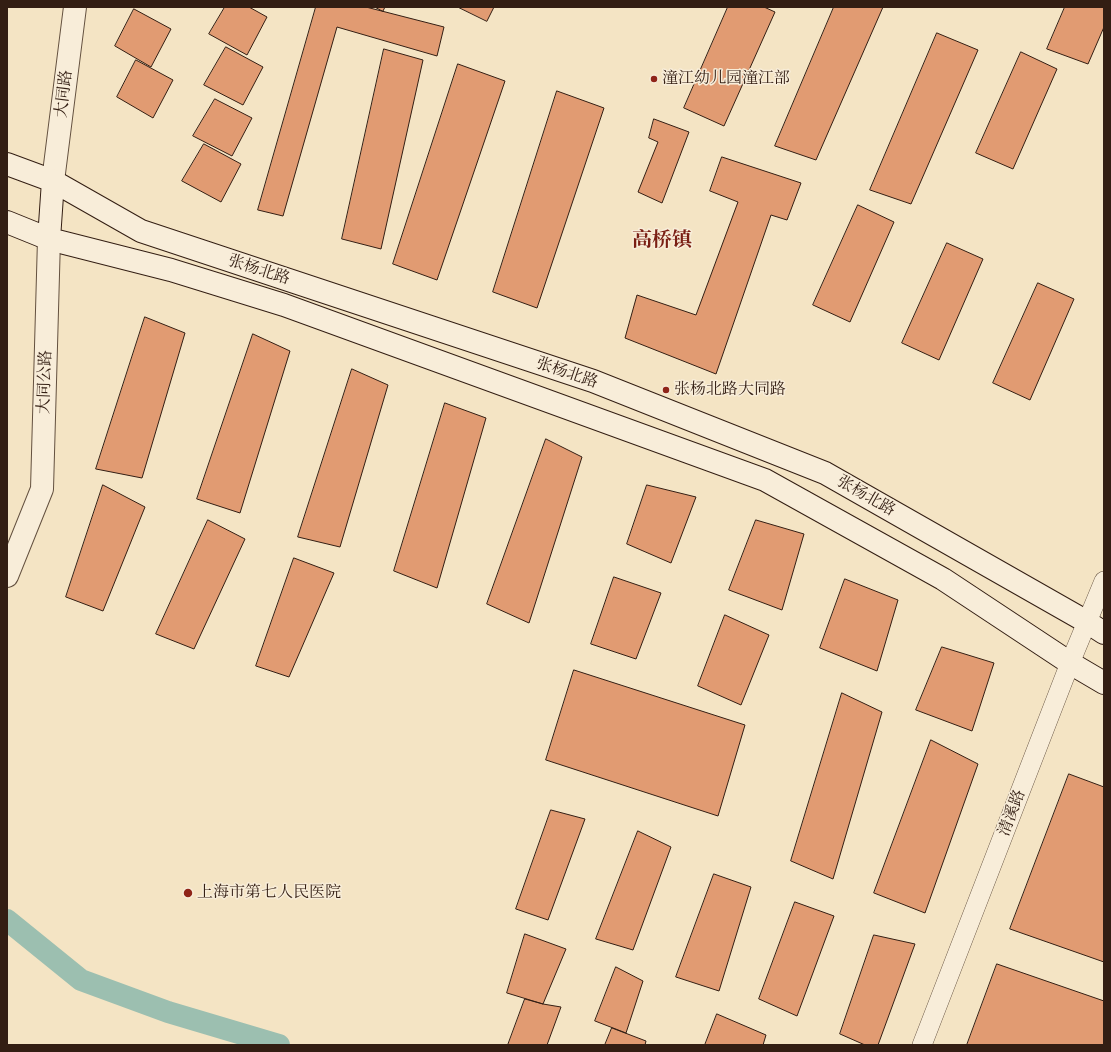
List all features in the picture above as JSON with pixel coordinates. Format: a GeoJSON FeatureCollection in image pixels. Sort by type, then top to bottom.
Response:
{"type":"FeatureCollection","features":[{"type":"Feature","properties":{"kind":"main road","name":"大同路"},"geometry":{"type":"LineString","coordinates":[[53,181],[75,7]]}},
{"type":"Feature","properties":{"kind":"main road","name":"张杨北路"},"geometry":{"type":"LineString","coordinates":[[7,164],[53,181],[141,231],[594,381],[825,473],[1096,628]]}},
{"type":"Feature","properties":{"kind":"main road","name":"大同公路"},"geometry":{"type":"LineString","coordinates":[[7,576],[42,489],[49,239],[53,181]]}},
{"type":"Feature","properties":{"kind":"main road","name":"张杨北路"},"geometry":{"type":"LineString","coordinates":[[7,222],[49,239],[171,270],[284,305],[765,480],[943,579],[1070,663],[1104,683]]}},
{"type":"Feature","properties":{"kind":"street","name":"清溪路"},"geometry":{"type":"LineString","coordinates":[[922,1045],[1070,663],[1096,628],[1104,581]]}},
{"type":"Feature","properties":{"kind":"building"},"geometry":{"type":"Polygon","coordinates":[[[225,7],[249,7],[267,17],[247,55],[209,34],[225,7]]]}},
{"type":"Feature","properties":{"kind":"building"},"geometry":{"type":"Polygon","coordinates":[[[316,7],[366,7],[444,27],[437,56],[337,27],[283,216],[258,210],[316,7]]]}},
{"type":"Feature","properties":{"kind":"building"},"geometry":{"type":"Polygon","coordinates":[[[375,7],[385,7],[383,11],[375,7]]]}},
{"type":"Feature","properties":{"kind":"building"},"geometry":{"type":"Polygon","coordinates":[[[458,7],[494,7],[487,21],[458,7]]]}},
{"type":"Feature","properties":{"kind":"building"},"geometry":{"type":"Polygon","coordinates":[[[728,7],[764,7],[775,12],[724,126],[684,108],[728,7]]]}},
{"type":"Feature","properties":{"kind":"building"},"geometry":{"type":"Polygon","coordinates":[[[834,7],[883,7],[816,160],[775,146],[834,7]]]}},
{"type":"Feature","properties":{"kind":"building"},"geometry":{"type":"Polygon","coordinates":[[[1065,7],[1104,7],[1104,27],[1088,64],[1047,49],[1065,7]]]}},
{"type":"Feature","properties":{"kind":"building"},"geometry":{"type":"Polygon","coordinates":[[[134,9],[171,29],[151,67],[115,46],[134,9]]]}},
{"type":"Feature","properties":{"kind":"building"},"geometry":{"type":"Polygon","coordinates":[[[937,33],[978,50],[911,204],[870,190],[937,33]]]}},
{"type":"Feature","properties":{"kind":"building"},"geometry":{"type":"Polygon","coordinates":[[[226,47],[263,67],[243,105],[204,85],[226,47]]]}},
{"type":"Feature","properties":{"kind":"building"},"geometry":{"type":"Polygon","coordinates":[[[384,49],[423,60],[381,249],[342,239],[384,49]]]}},
{"type":"Feature","properties":{"kind":"building"},"geometry":{"type":"Polygon","coordinates":[[[1021,52],[1057,69],[1013,169],[976,153],[1021,52]]]}},
{"type":"Feature","properties":{"kind":"building"},"geometry":{"type":"Polygon","coordinates":[[[136,60],[173,80],[153,118],[117,97],[136,60]]]}},
{"type":"Feature","properties":{"kind":"building"},"geometry":{"type":"Polygon","coordinates":[[[458,64],[505,81],[437,280],[393,264],[458,64]]]}},
{"type":"Feature","properties":{"kind":"building"},"geometry":{"type":"Polygon","coordinates":[[[557,91],[604,108],[537,308],[493,292],[557,91]]]}},
{"type":"Feature","properties":{"kind":"building"},"geometry":{"type":"Polygon","coordinates":[[[215,99],[252,118],[232,156],[193,136],[215,99]]]}},
{"type":"Feature","properties":{"kind":"building"},"geometry":{"type":"Polygon","coordinates":[[[654,119],[689,132],[662,203],[638,192],[658,142],[649,138],[654,119]]]}},
{"type":"Feature","properties":{"kind":"building"},"geometry":{"type":"Polygon","coordinates":[[[204,144],[241,164],[221,202],[182,181],[204,144]]]}},
{"type":"Feature","properties":{"kind":"building"},"geometry":{"type":"Polygon","coordinates":[[[722,157],[801,183],[787,220],[771,215],[716,374],[625,338],[637,295],[696,315],[738,202],[710,191],[722,157]]]}},
{"type":"Feature","properties":{"kind":"building"},"geometry":{"type":"Polygon","coordinates":[[[858,205],[894,222],[850,322],[813,305],[858,205]]]}},
{"type":"Feature","properties":{"kind":"building"},"geometry":{"type":"Polygon","coordinates":[[[947,243],[983,259],[939,360],[902,343],[947,243]]]}},
{"type":"Feature","properties":{"kind":"building"},"geometry":{"type":"Polygon","coordinates":[[[1038,283],[1074,299],[1030,400],[993,383],[1038,283]]]}},
{"type":"Feature","properties":{"kind":"building"},"geometry":{"type":"Polygon","coordinates":[[[145,317],[185,333],[142,478],[96,469],[145,317]]]}},
{"type":"Feature","properties":{"kind":"building"},"geometry":{"type":"Polygon","coordinates":[[[253,334],[290,351],[240,513],[197,499],[253,334]]]}},
{"type":"Feature","properties":{"kind":"building"},"geometry":{"type":"Polygon","coordinates":[[[352,369],[388,385],[340,547],[298,537],[352,369]]]}},
{"type":"Feature","properties":{"kind":"building"},"geometry":{"type":"Polygon","coordinates":[[[445,403],[486,418],[437,588],[394,571],[445,403]]]}},
{"type":"Feature","properties":{"kind":"building"},"geometry":{"type":"Polygon","coordinates":[[[546,439],[582,457],[529,623],[487,604],[546,439]]]}},
{"type":"Feature","properties":{"kind":"building"},"geometry":{"type":"Polygon","coordinates":[[[103,485],[145,507],[103,611],[66,597],[103,485]]]}},
{"type":"Feature","properties":{"kind":"building"},"geometry":{"type":"Polygon","coordinates":[[[647,485],[696,497],[671,563],[627,544],[647,485]]]}},
{"type":"Feature","properties":{"kind":"building"},"geometry":{"type":"Polygon","coordinates":[[[208,520],[245,539],[194,649],[156,634],[208,520]]]}},
{"type":"Feature","properties":{"kind":"building"},"geometry":{"type":"Polygon","coordinates":[[[756,520],[804,534],[782,610],[729,590],[756,520]]]}},
{"type":"Feature","properties":{"kind":"building"},"geometry":{"type":"Polygon","coordinates":[[[294,558],[334,573],[289,677],[256,666],[294,558]]]}},
{"type":"Feature","properties":{"kind":"building"},"geometry":{"type":"Polygon","coordinates":[[[614,577],[661,593],[636,659],[591,644],[614,577]]]}},
{"type":"Feature","properties":{"kind":"building"},"geometry":{"type":"Polygon","coordinates":[[[845,579],[898,600],[877,671],[820,648],[845,579]]]}},
{"type":"Feature","properties":{"kind":"building"},"geometry":{"type":"Polygon","coordinates":[[[725,615],[769,635],[741,705],[698,686],[725,615]]]}},
{"type":"Feature","properties":{"kind":"building"},"geometry":{"type":"Polygon","coordinates":[[[942,647],[994,663],[972,731],[916,710],[942,647]]]}},
{"type":"Feature","properties":{"kind":"building"},"geometry":{"type":"Polygon","coordinates":[[[574,670],[745,725],[718,816],[546,760],[574,670]]]}},
{"type":"Feature","properties":{"kind":"building"},"geometry":{"type":"Polygon","coordinates":[[[842,693],[882,712],[833,879],[791,861],[842,693]]]}},
{"type":"Feature","properties":{"kind":"building"},"geometry":{"type":"Polygon","coordinates":[[[931,740],[978,764],[925,913],[874,893],[931,740]]]}},
{"type":"Feature","properties":{"kind":"building"},"geometry":{"type":"Polygon","coordinates":[[[1069,774],[1104,787],[1104,962],[1010,929],[1069,774]]]}},
{"type":"Feature","properties":{"kind":"building"},"geometry":{"type":"Polygon","coordinates":[[[551,810],[585,819],[548,920],[516,909],[551,810]]]}},
{"type":"Feature","properties":{"kind":"building"},"geometry":{"type":"Polygon","coordinates":[[[638,831],[671,847],[633,950],[596,939],[638,831]]]}},
{"type":"Feature","properties":{"kind":"building"},"geometry":{"type":"Polygon","coordinates":[[[714,874],[751,887],[719,991],[676,977],[714,874]]]}},
{"type":"Feature","properties":{"kind":"building"},"geometry":{"type":"Polygon","coordinates":[[[795,902],[834,916],[797,1016],[759,999],[795,902]]]}},
{"type":"Feature","properties":{"kind":"building"},"geometry":{"type":"Polygon","coordinates":[[[525,934],[566,949],[543,1004],[507,993],[525,934]]]}},
{"type":"Feature","properties":{"kind":"building"},"geometry":{"type":"Polygon","coordinates":[[[874,935],[915,944],[878,1045],[865,1045],[840,1034],[874,935]]]}},
{"type":"Feature","properties":{"kind":"building"},"geometry":{"type":"Polygon","coordinates":[[[997,964],[1104,1001],[1104,1045],[967,1045],[997,964]]]}},
{"type":"Feature","properties":{"kind":"building"},"geometry":{"type":"Polygon","coordinates":[[[616,967],[643,981],[626,1033],[595,1021],[616,967]]]}},
{"type":"Feature","properties":{"kind":"building"},"geometry":{"type":"Polygon","coordinates":[[[525,999],[561,1007],[547,1045],[508,1045],[525,999]]]}},
{"type":"Feature","properties":{"kind":"building"},"geometry":{"type":"Polygon","coordinates":[[[717,1014],[766,1035],[763,1045],[705,1045],[717,1014]]]}},
{"type":"Feature","properties":{"kind":"building"},"geometry":{"type":"Polygon","coordinates":[[[612,1028],[646,1041],[645,1045],[605,1045],[612,1028]]]}},
{"type":"Feature","properties":{"kind":"waterway"},"geometry":{"type":"LineString","coordinates":[[7,920],[81,980],[168,1012],[279,1045]]}},
{"type":"Feature","properties":{"kind":"place","name":"潼江幼儿园潼江部"},"geometry":{"type":"Point","coordinates":[654,79]}},
{"type":"Feature","properties":{"kind":"place","name":"张杨北路大同路"},"geometry":{"type":"Point","coordinates":[666,390]}},
{"type":"Feature","properties":{"kind":"place","name":"上海市第七人民医院"},"geometry":{"type":"Point","coordinates":[188,893]}},
{"type":"Feature","properties":{"kind":"district","name":"高桥镇"},"geometry":{"type":"Point","coordinates":[662,241]}}]}
